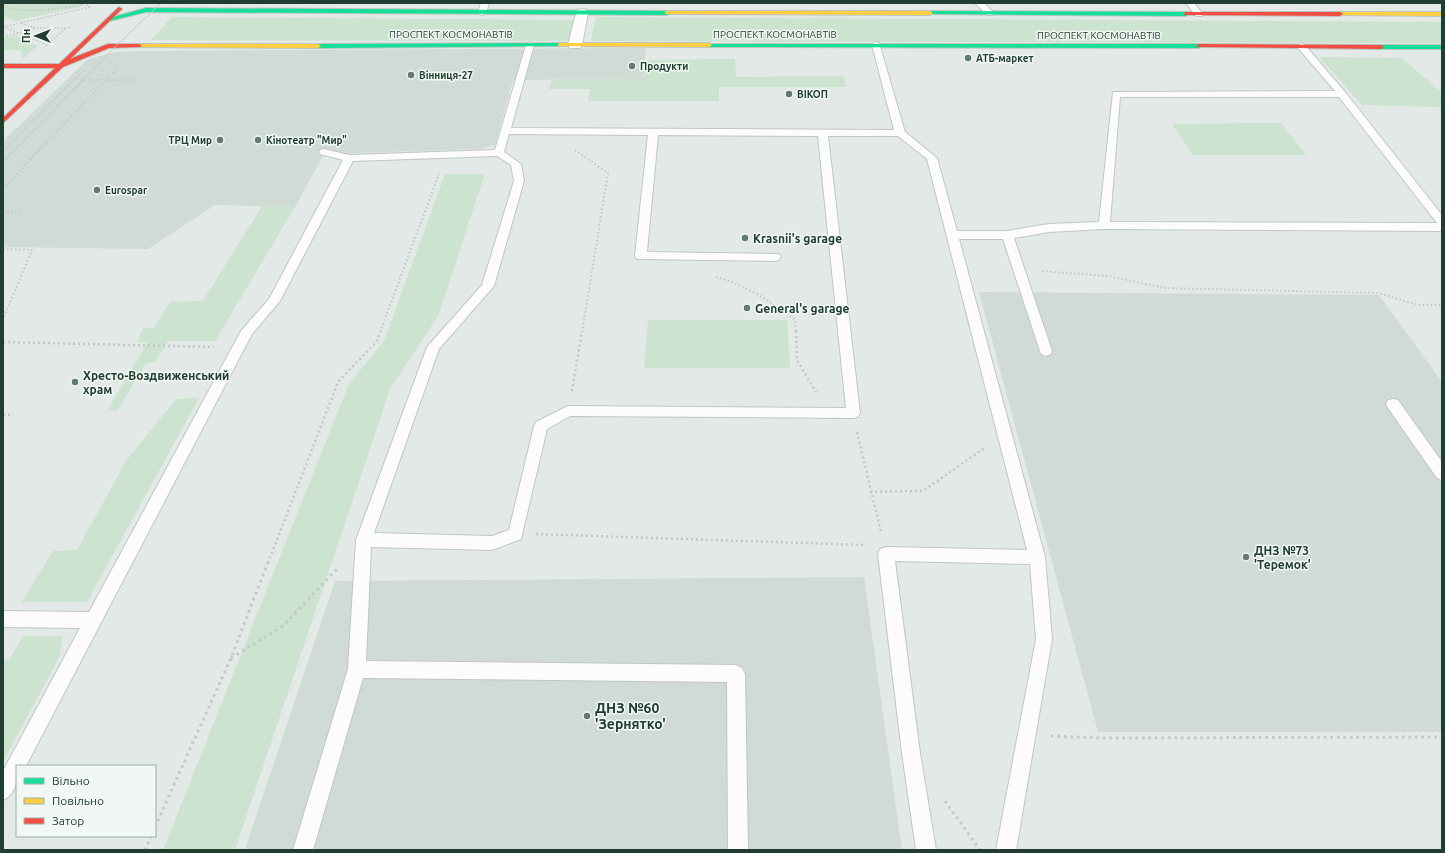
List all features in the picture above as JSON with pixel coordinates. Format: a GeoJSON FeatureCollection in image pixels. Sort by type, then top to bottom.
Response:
{"type":"FeatureCollection","features":[{"type":"Feature","properties":{"kind":"street"},"geometry":{"type":"LineString","coordinates":[[3,121],[126,3]]}},
{"type":"Feature","properties":{"kind":"street","name":"ПРОСПЕКТ КОСМОНАВТІВ"},"geometry":{"type":"LineString","coordinates":[[108,19],[133,12],[144,7],[482,13],[1442,14]]}},
{"type":"Feature","properties":{"kind":"street"},"geometry":{"type":"LineString","coordinates":[[575,45],[582,13]]}},
{"type":"Feature","properties":{"kind":"street","name":"ПРОСПЕКТ КОСМОНАВТІВ"},"geometry":{"type":"LineString","coordinates":[[92,36],[94,43],[98,46],[876,45],[1442,47]]}},
{"type":"Feature","properties":{"kind":"street","name":"ПРОСПЕКТ КОСМОНАВТІВ"},"geometry":{"type":"LineString","coordinates":[[3,66],[59,66],[108,46]]}},
{"type":"Feature","properties":{"kind":"lane"},"geometry":{"type":"LineString","coordinates":[[482,13],[485,3]]}},
{"type":"Feature","properties":{"kind":"lane"},"geometry":{"type":"LineString","coordinates":[[979,3],[990,13]]}},
{"type":"Feature","properties":{"kind":"lane"},"geometry":{"type":"LineString","coordinates":[[1190,3],[1198,14]]}},
{"type":"Feature","properties":{"kind":"lane"},"geometry":{"type":"LineString","coordinates":[[499,153],[530,45]]}},
{"type":"Feature","properties":{"kind":"lane"},"geometry":{"type":"LineString","coordinates":[[876,45],[900,133],[932,158],[1037,557],[1044,639],[1006,850]]}},
{"type":"Feature","properties":{"kind":"lane"},"geometry":{"type":"LineString","coordinates":[[1301,46],[1342,94],[1442,222]]}},
{"type":"Feature","properties":{"kind":"lane"},"geometry":{"type":"LineString","coordinates":[[1104,225],[1116,94],[1342,94]]}},
{"type":"Feature","properties":{"kind":"lane"},"geometry":{"type":"LineString","coordinates":[[506,131],[900,133]]}},
{"type":"Feature","properties":{"kind":"lane"},"geometry":{"type":"LineString","coordinates":[[653,132],[641,256],[775,257]]}},
{"type":"Feature","properties":{"kind":"lane"},"geometry":{"type":"LineString","coordinates":[[364,540],[492,543],[516,534],[541,426],[568,411],[853,413],[823,133]]}},
{"type":"Feature","properties":{"kind":"lane"},"geometry":{"type":"LineString","coordinates":[[303,850],[357,670],[364,540],[433,347],[488,286],[519,181],[516,164],[499,153],[349,158],[324,152]]}},
{"type":"Feature","properties":{"kind":"lane"},"geometry":{"type":"LineString","coordinates":[[16,765],[247,331],[274,301],[349,158]]}},
{"type":"Feature","properties":{"kind":"lane"},"geometry":{"type":"LineString","coordinates":[[952,235],[1007,235],[1049,228],[1104,225],[1442,227]]}},
{"type":"Feature","properties":{"kind":"lane"},"geometry":{"type":"LineString","coordinates":[[1007,235],[1046,351]]}},
{"type":"Feature","properties":{"kind":"lane"},"geometry":{"type":"LineString","coordinates":[[1393,404],[1442,474]]}},
{"type":"Feature","properties":{"kind":"lane"},"geometry":{"type":"LineString","coordinates":[[926,850],[911,753],[885,550],[1037,557]]}},
{"type":"Feature","properties":{"kind":"lane"},"geometry":{"type":"LineString","coordinates":[[3,619],[94,620]]}},
{"type":"Feature","properties":{"kind":"lane"},"geometry":{"type":"LineString","coordinates":[[357,670],[736,674],[738,850]]}},
{"type":"Feature","properties":{"kind":"lane"},"geometry":{"type":"LineString","coordinates":[[3,790],[16,766]]}},
{"type":"Feature","properties":{"kind":"path"},"geometry":{"type":"LineString","coordinates":[[84,12],[94,3]]}},
{"type":"Feature","properties":{"kind":"path"},"geometry":{"type":"LineString","coordinates":[[3,6],[21,11],[74,5],[90,7]]}},
{"type":"Feature","properties":{"kind":"path"},"geometry":{"type":"LineString","coordinates":[[3,27],[90,7]]}},
{"type":"Feature","properties":{"kind":"path"},"geometry":{"type":"LineString","coordinates":[[20,23],[35,28],[74,28]]}},
{"type":"Feature","properties":{"kind":"path"},"geometry":{"type":"LineString","coordinates":[[42,50],[72,23]]}},
{"type":"Feature","properties":{"kind":"path"},"geometry":{"type":"LineString","coordinates":[[3,27],[47,45]]}},
{"type":"Feature","properties":{"kind":"path"},"geometry":{"type":"LineString","coordinates":[[3,37],[35,28]]}},
{"type":"Feature","properties":{"kind":"path"},"geometry":{"type":"LineString","coordinates":[[3,189],[137,46]]}},
{"type":"Feature","properties":{"kind":"path"},"geometry":{"type":"LineString","coordinates":[[78,80],[141,80]]}},
{"type":"Feature","properties":{"kind":"path"},"geometry":{"type":"LineString","coordinates":[[74,91],[86,80]]}},
{"type":"Feature","properties":{"kind":"path"},"geometry":{"type":"LineString","coordinates":[[548,131],[608,173],[568,411]]}},
{"type":"Feature","properties":{"kind":"path"},"geometry":{"type":"LineString","coordinates":[[156,825],[231,658],[338,382],[377,341],[446,155]]}},
{"type":"Feature","properties":{"kind":"path"},"geometry":{"type":"LineString","coordinates":[[3,212],[22,213]]}},
{"type":"Feature","properties":{"kind":"path"},"geometry":{"type":"LineString","coordinates":[[3,249],[32,250],[3,319]]}},
{"type":"Feature","properties":{"kind":"path"},"geometry":{"type":"LineString","coordinates":[[1019,271],[1108,276],[1164,288],[1378,293],[1418,305],[1442,305]]}},
{"type":"Feature","properties":{"kind":"path"},"geometry":{"type":"LineString","coordinates":[[712,276],[735,281],[766,298],[795,320],[797,360],[829,413]]}},
{"type":"Feature","properties":{"kind":"path"},"geometry":{"type":"LineString","coordinates":[[3,342],[239,347]]}},
{"type":"Feature","properties":{"kind":"path"},"geometry":{"type":"LineString","coordinates":[[516,534],[885,550],[870,492],[853,413]]}},
{"type":"Feature","properties":{"kind":"path"},"geometry":{"type":"LineString","coordinates":[[3,415],[14,415]]}},
{"type":"Feature","properties":{"kind":"path"},"geometry":{"type":"LineString","coordinates":[[870,492],[923,491],[1004,434]]}},
{"type":"Feature","properties":{"kind":"path"},"geometry":{"type":"LineString","coordinates":[[231,658],[283,626],[364,540]]}},
{"type":"Feature","properties":{"kind":"path"},"geometry":{"type":"LineString","coordinates":[[1026,735],[1100,738],[1442,738]]}},
{"type":"Feature","properties":{"kind":"path"},"geometry":{"type":"LineString","coordinates":[[145,850],[151,837]]}},
{"type":"Feature","properties":{"kind":"shaded area"},"geometry":{"type":"Polygon","coordinates":[[[646,48],[643,79],[513,80],[495,145],[480,149],[324,154],[295,207],[215,205],[148,249],[3,247],[3,141],[86,61],[92,58],[116,52],[142,51],[646,48]]]}},
{"type":"Feature","properties":{"kind":"shaded area","name":"ДНЗ №73 'Теремок'"},"geometry":{"type":"Polygon","coordinates":[[[979,292],[1379,295],[1442,382],[1442,732],[1098,732],[979,292]]]}},
{"type":"Feature","properties":{"kind":"shaded area","name":"ДНЗ №60 'Зернятко'"},"geometry":{"type":"Polygon","coordinates":[[[864,577],[902,850],[245,850],[335,581],[864,577]]]}},
{"type":"Feature","properties":{"kind":"green space"},"geometry":{"type":"Polygon","coordinates":[[[3,3],[84,3],[80,7],[15,21],[3,16],[3,3]]]}},
{"type":"Feature","properties":{"kind":"green space"},"geometry":{"type":"Polygon","coordinates":[[[172,17],[574,20],[569,41],[151,40],[172,17]]]}},
{"type":"Feature","properties":{"kind":"green space"},"geometry":{"type":"Polygon","coordinates":[[[596,17],[1442,22],[1442,43],[591,41],[596,17]]]}},
{"type":"Feature","properties":{"kind":"green space"},"geometry":{"type":"Polygon","coordinates":[[[16,35],[37,46],[24,58],[22,58],[21,50],[3,50],[3,38],[16,35]]]}},
{"type":"Feature","properties":{"kind":"green space"},"geometry":{"type":"Polygon","coordinates":[[[1319,57],[1402,58],[1442,93],[1442,107],[1362,105],[1319,57]]]}},
{"type":"Feature","properties":{"kind":"green space"},"geometry":{"type":"Polygon","coordinates":[[[735,59],[736,77],[844,76],[846,87],[719,87],[719,101],[588,101],[590,89],[549,89],[552,80],[643,79],[645,60],[735,59]]]}},
{"type":"Feature","properties":{"kind":"green space"},"geometry":{"type":"Polygon","coordinates":[[[1281,123],[1306,155],[1193,155],[1172,124],[1281,123]]]}},
{"type":"Feature","properties":{"kind":"green space"},"geometry":{"type":"Polygon","coordinates":[[[445,174],[485,174],[438,316],[390,389],[235,850],[163,850],[349,384],[384,341],[445,174]]]}},
{"type":"Feature","properties":{"kind":"green space"},"geometry":{"type":"Polygon","coordinates":[[[262,206],[295,207],[215,341],[168,341],[155,362],[146,363],[117,411],[107,411],[148,342],[137,342],[143,328],[154,328],[170,302],[203,301],[262,206]]]}},
{"type":"Feature","properties":{"kind":"green space"},"geometry":{"type":"Polygon","coordinates":[[[648,320],[787,320],[790,368],[644,368],[648,320]]]}},
{"type":"Feature","properties":{"kind":"green space"},"geometry":{"type":"Polygon","coordinates":[[[199,398],[87,602],[22,602],[53,551],[77,550],[126,461],[176,399],[199,398]]]}},
{"type":"Feature","properties":{"kind":"green space"},"geometry":{"type":"Polygon","coordinates":[[[23,636],[62,636],[60,656],[3,762],[3,660],[9,660],[23,636]]]}},
{"type":"Feature","properties":{"kind":"tram line"},"geometry":{"type":"LineString","coordinates":[[3,162],[116,46],[161,3]]}},
{"type":"Feature","properties":{"kind":"tram line"},"geometry":{"type":"LineString","coordinates":[[3,151],[84,70]]}},
{"type":"Feature","properties":{"kind":"traffic: fast"},"geometry":{"type":"LineString","coordinates":[[109,19],[146,10],[667,13]]}},
{"type":"Feature","properties":{"kind":"traffic: fast"},"geometry":{"type":"LineString","coordinates":[[930,13],[1186,14]]}},
{"type":"Feature","properties":{"kind":"traffic: fast"},"geometry":{"type":"LineString","coordinates":[[318,46],[560,45]]}},
{"type":"Feature","properties":{"kind":"traffic: fast"},"geometry":{"type":"LineString","coordinates":[[709,45],[1199,46]]}},
{"type":"Feature","properties":{"kind":"traffic: fast"},"geometry":{"type":"LineString","coordinates":[[1381,47],[1442,47]]}},
{"type":"Feature","properties":{"kind":"traffic: slow"},"geometry":{"type":"LineString","coordinates":[[667,13],[930,13]]}},
{"type":"Feature","properties":{"kind":"traffic: slow"},"geometry":{"type":"LineString","coordinates":[[1340,14],[1442,14]]}},
{"type":"Feature","properties":{"kind":"traffic: slow"},"geometry":{"type":"LineString","coordinates":[[560,45],[709,45]]}},
{"type":"Feature","properties":{"kind":"traffic: slow"},"geometry":{"type":"LineString","coordinates":[[139,46],[318,46]]}},
{"type":"Feature","properties":{"kind":"traffic: jam"},"geometry":{"type":"LineString","coordinates":[[3,121],[119,9]]}},
{"type":"Feature","properties":{"kind":"traffic: jam"},"geometry":{"type":"LineString","coordinates":[[1186,14],[1340,14]]}},
{"type":"Feature","properties":{"kind":"traffic: jam"},"geometry":{"type":"LineString","coordinates":[[3,66],[59,66],[108,46],[139,46]]}},
{"type":"Feature","properties":{"kind":"traffic: jam"},"geometry":{"type":"LineString","coordinates":[[1199,46],[1381,47]]}},
{"type":"Feature","properties":{"kind":"place","name":"АТБ-маркет"},"geometry":{"type":"Point","coordinates":[968,58]}},
{"type":"Feature","properties":{"kind":"place","name":"Продукти"},"geometry":{"type":"Point","coordinates":[632,66]}},
{"type":"Feature","properties":{"kind":"place","name":"Вінниця-27"},"geometry":{"type":"Point","coordinates":[411,75]}},
{"type":"Feature","properties":{"kind":"place","name":"ВІКОП"},"geometry":{"type":"Point","coordinates":[789,94]}},
{"type":"Feature","properties":{"kind":"place","name":"ТРЦ Мир"},"geometry":{"type":"Point","coordinates":[220,140]}},
{"type":"Feature","properties":{"kind":"place","name":"Кінотеатр \"Мир\""},"geometry":{"type":"Point","coordinates":[258,140]}},
{"type":"Feature","properties":{"kind":"place","name":"Eurospar"},"geometry":{"type":"Point","coordinates":[97,190]}},
{"type":"Feature","properties":{"kind":"place","name":"Krasnii's garage"},"geometry":{"type":"Point","coordinates":[745,238]}},
{"type":"Feature","properties":{"kind":"place","name":"General's garage"},"geometry":{"type":"Point","coordinates":[747,308]}},
{"type":"Feature","properties":{"kind":"place","name":"Хресто-Воздвиженський храм"},"geometry":{"type":"Point","coordinates":[75,382]}},
{"type":"Feature","properties":{"kind":"place","name":"ДНЗ №73 'Теремок'"},"geometry":{"type":"Point","coordinates":[1246,557]}},
{"type":"Feature","properties":{"kind":"place","name":"ДНЗ №60 'Зернятко'"},"geometry":{"type":"Point","coordinates":[587,716]}}]}
